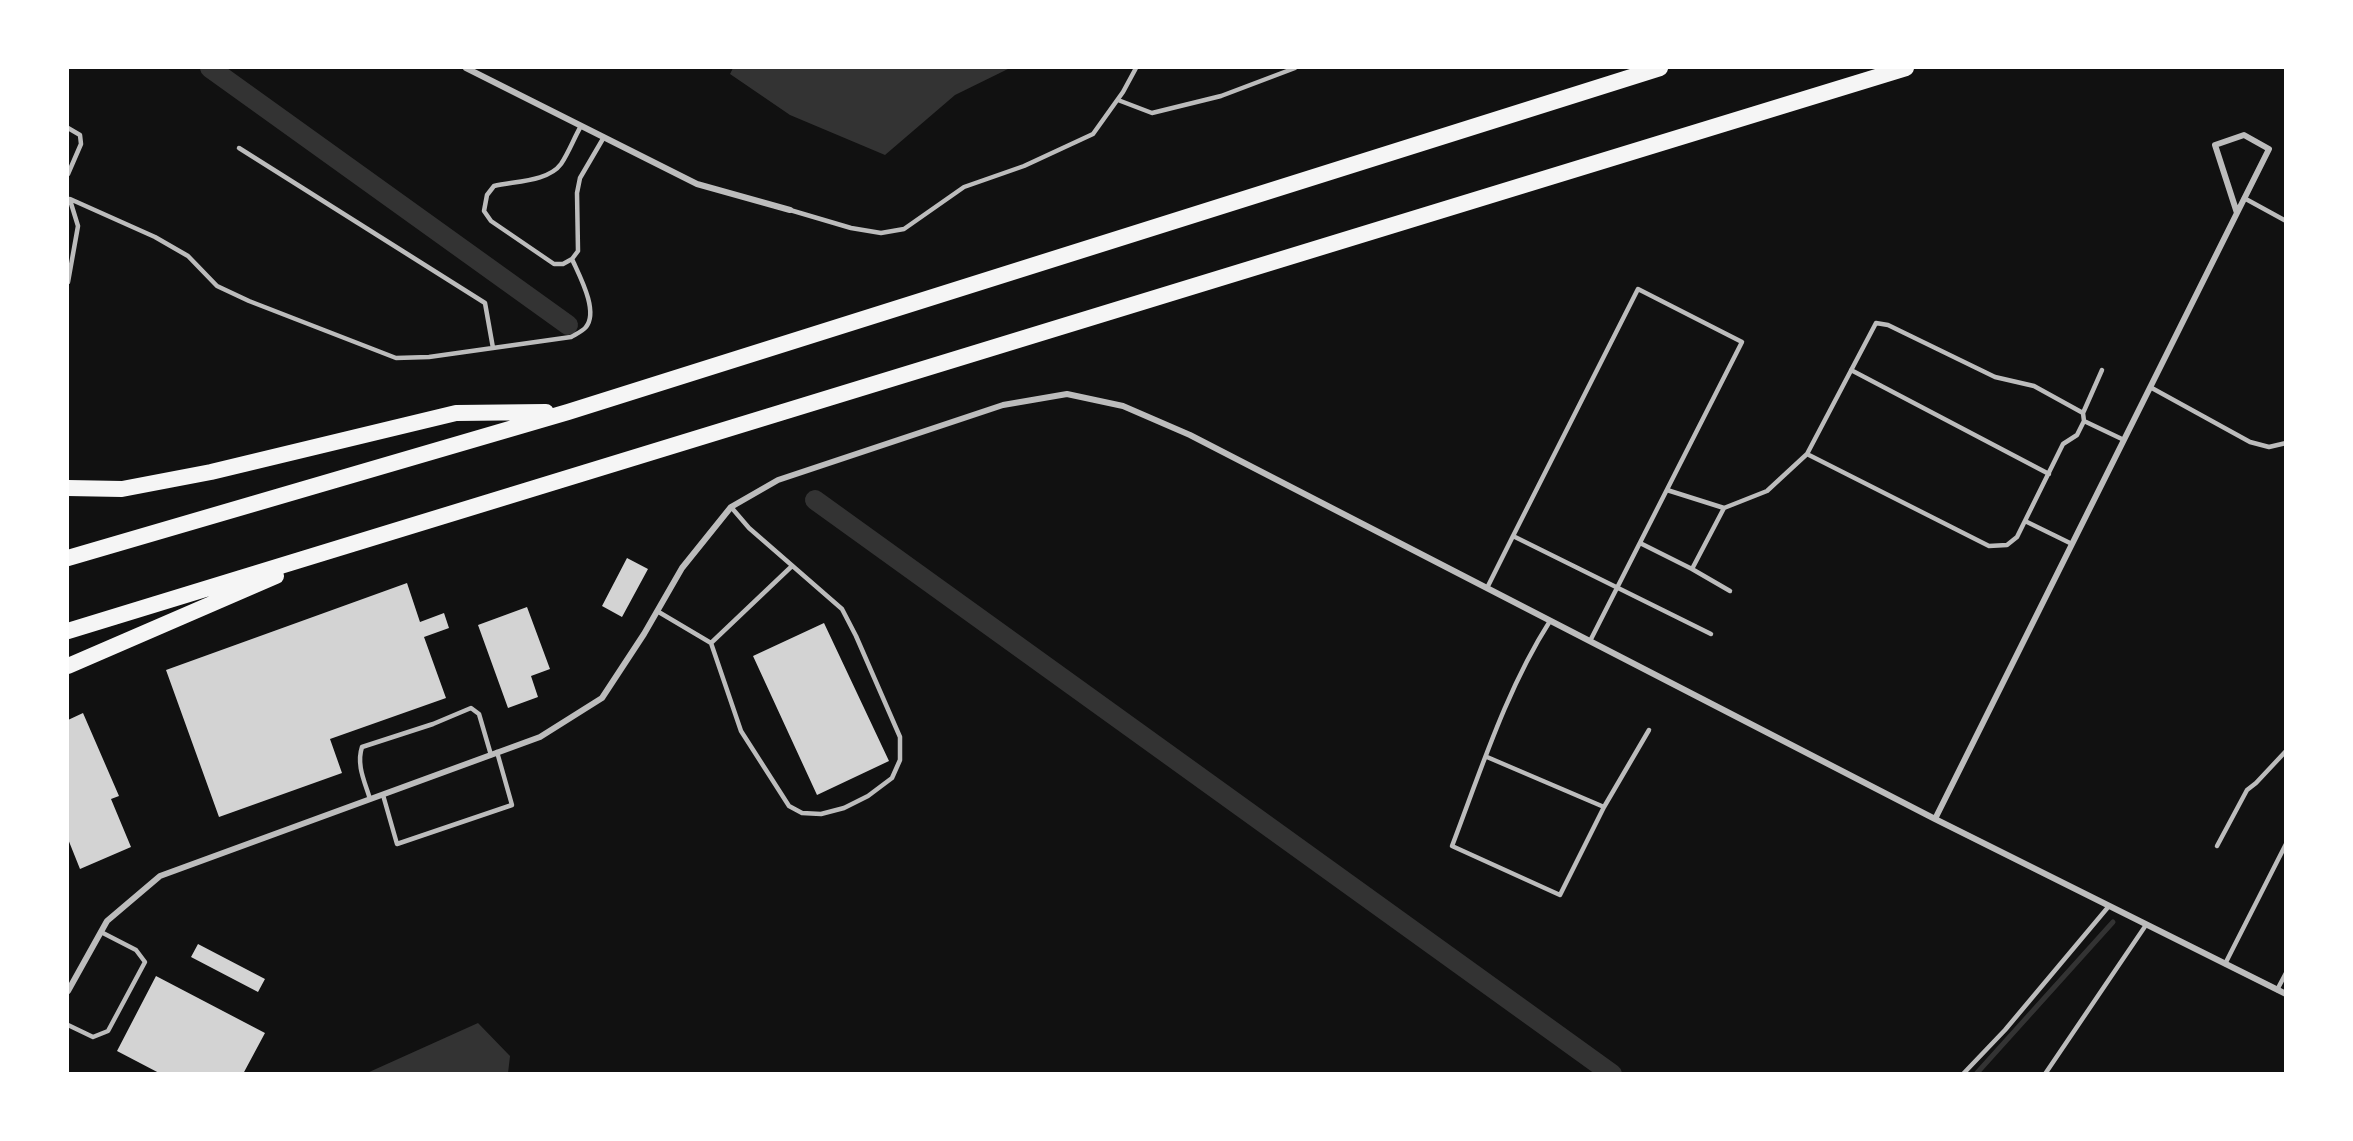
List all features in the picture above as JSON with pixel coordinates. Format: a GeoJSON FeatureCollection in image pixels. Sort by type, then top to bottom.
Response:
{"type":"FeatureCollection","features":[{"type":"Feature","properties":{"kind":"highway"},"geometry":{"type":"LineString","coordinates":[[68,558],[568,412],[1660,68]]}},
{"type":"Feature","properties":{"kind":"highway"},"geometry":{"type":"LineString","coordinates":[[68,630],[1906,68]]}},
{"type":"Feature","properties":{"kind":"highway"},"geometry":{"type":"LineString","coordinates":[[68,488],[122,489],[189,476],[456,413],[568,412]]}},
{"type":"Feature","properties":{"kind":"highway"},"geometry":{"type":"LineString","coordinates":[[68,666],[357,542]]}},
{"type":"Feature","properties":{"kind":"street"},"geometry":{"type":"LineString","coordinates":[[466,68],[697,184],[790,210]]}},
{"type":"Feature","properties":{"kind":"street"},"geometry":{"type":"LineString","coordinates":[[1935,819],[2269,149],[2244,135],[2215,145],[2237,213]]}},
{"type":"Feature","properties":{"kind":"street"},"geometry":{"type":"LineString","coordinates":[[68,991],[107,921],[160,876],[540,736],[602,698],[682,568],[731,507],[778,480],[1003,405],[1067,394],[1123,406],[1190,435],[1935,819],[2286,994]]}},
{"type":"Feature","properties":{"kind":"lane"},"geometry":{"type":"LineString","coordinates":[[790,210],[851,228],[881,233],[904,229],[964,187],[1024,166],[1094,134],[1118,100],[1136,68]]}},
{"type":"Feature","properties":{"kind":"lane"},"geometry":{"type":"LineString","coordinates":[[1118,100],[1152,113],[1221,96],[1295,68]]}},
{"type":"Feature","properties":{"kind":"lane"},"geometry":{"type":"LineString","coordinates":[[581,126],[560,166],[549,173],[526,180],[494,186],[487,195],[484,211],[491,220],[554,264],[563,264],[572,259],[578,251],[577,193],[580,178],[604,137]]}},
{"type":"Feature","properties":{"kind":"lane"},"geometry":{"type":"LineString","coordinates":[[68,128],[80,135],[81,144],[68,174]]}},
{"type":"Feature","properties":{"kind":"lane"},"geometry":{"type":"LineString","coordinates":[[239,148],[485,303],[493,348]]}},
{"type":"Feature","properties":{"kind":"lane"},"geometry":{"type":"LineString","coordinates":[[69,198],[155,237],[188,256],[217,286],[249,301],[396,358],[429,357],[571,337],[586,328],[589,321],[588,294],[572,259]]}},
{"type":"Feature","properties":{"kind":"lane"},"geometry":{"type":"LineString","coordinates":[[68,282],[78,225],[69,198]]}},
{"type":"Feature","properties":{"kind":"lane"},"geometry":{"type":"LineString","coordinates":[[2244,198],[2286,221]]}},
{"type":"Feature","properties":{"kind":"lane"},"geometry":{"type":"LineString","coordinates":[[1487,588],[1638,289],[1742,342],[1590,641]]}},
{"type":"Feature","properties":{"kind":"lane"},"geometry":{"type":"LineString","coordinates":[[1667,490],[1724,508],[1767,491],[1807,454],[1876,323],[1883,323],[1995,376],[2034,386],[2083,412]]}},
{"type":"Feature","properties":{"kind":"lane"},"geometry":{"type":"LineString","coordinates":[[1851,370],[2049,474]]}},
{"type":"Feature","properties":{"kind":"lane"},"geometry":{"type":"LineString","coordinates":[[1807,454],[1989,546],[2007,545],[2017,537],[2063,444],[2077,435],[2084,421],[2083,412],[2102,370]]}},
{"type":"Feature","properties":{"kind":"lane"},"geometry":{"type":"LineString","coordinates":[[2150,387],[2250,442],[2269,447],[2286,444]]}},
{"type":"Feature","properties":{"kind":"lane"},"geometry":{"type":"LineString","coordinates":[[2084,421],[2124,440]]}},
{"type":"Feature","properties":{"kind":"lane"},"geometry":{"type":"LineString","coordinates":[[657,611],[711,643],[741,731],[789,806],[802,813],[821,814],[868,796],[892,778],[900,760],[900,737],[842,609],[749,528],[731,507]]}},
{"type":"Feature","properties":{"kind":"lane"},"geometry":{"type":"LineString","coordinates":[[1692,569],[1724,508]]}},
{"type":"Feature","properties":{"kind":"lane"},"geometry":{"type":"LineString","coordinates":[[2025,522],[2072,544]]}},
{"type":"Feature","properties":{"kind":"lane"},"geometry":{"type":"LineString","coordinates":[[1514,536],[1711,634]]}},
{"type":"Feature","properties":{"kind":"lane"},"geometry":{"type":"LineString","coordinates":[[1640,543],[1730,591]]}},
{"type":"Feature","properties":{"kind":"lane"},"geometry":{"type":"LineString","coordinates":[[711,643],[792,566]]}},
{"type":"Feature","properties":{"kind":"lane"},"geometry":{"type":"LineString","coordinates":[[1550,621],[1538,640],[1505,708],[1452,846],[1560,895],[1604,807],[1649,730]]}},
{"type":"Feature","properties":{"kind":"lane"},"geometry":{"type":"LineString","coordinates":[[370,799],[359,757],[362,747],[433,724],[471,708],[479,714],[512,806],[397,844],[383,795]]}},
{"type":"Feature","properties":{"kind":"lane"},"geometry":{"type":"LineString","coordinates":[[2217,846],[2247,790],[2286,751]]}},
{"type":"Feature","properties":{"kind":"lane"},"geometry":{"type":"LineString","coordinates":[[1487,757],[1604,807]]}},
{"type":"Feature","properties":{"kind":"lane"},"geometry":{"type":"LineString","coordinates":[[2225,964],[2286,844]]}},
{"type":"Feature","properties":{"kind":"lane"},"geometry":{"type":"LineString","coordinates":[[1963,1074],[2005,1030],[2109,906]]}},
{"type":"Feature","properties":{"kind":"lane"},"geometry":{"type":"LineString","coordinates":[[2045,1074],[2146,925]]}},
{"type":"Feature","properties":{"kind":"lane"},"geometry":{"type":"LineString","coordinates":[[68,1025],[93,1037],[108,1030],[145,962],[136,950],[101,932]]}},
{"type":"Feature","properties":{"kind":"lane"},"geometry":{"type":"LineString","coordinates":[[2277,990],[2286,974]]}},
{"type":"Feature","properties":{"kind":"shaded area"},"geometry":{"type":"Polygon","coordinates":[[[733,68],[1010,68],[955,95],[885,155],[790,115],[730,74],[733,68]]]}},
{"type":"Feature","properties":{"kind":"shaded area"},"geometry":{"type":"Polygon","coordinates":[[[478,1023],[510,1056],[508,1073],[367,1073],[478,1023]]]}},
{"type":"Feature","properties":{"kind":"building"},"geometry":{"type":"Polygon","coordinates":[[[627,558],[648,569],[622,617],[602,606],[627,558]]]}},
{"type":"Feature","properties":{"kind":"building"},"geometry":{"type":"Polygon","coordinates":[[[407,583],[420,622],[444,613],[449,628],[424,637],[446,698],[330,739],[342,773],[219,817],[166,670],[407,583]]]}},
{"type":"Feature","properties":{"kind":"building"},"geometry":{"type":"Polygon","coordinates":[[[527,607],[550,669],[531,676],[538,697],[508,708],[478,625],[527,607]]]}},
{"type":"Feature","properties":{"kind":"building"},"geometry":{"type":"Polygon","coordinates":[[[824,623],[889,761],[817,795],[753,656],[824,623]]]}},
{"type":"Feature","properties":{"kind":"building"},"geometry":{"type":"Polygon","coordinates":[[[83,713],[119,796],[111,799],[131,847],[80,869],[68,839],[68,720],[83,713]]]}},
{"type":"Feature","properties":{"kind":"building"},"geometry":{"type":"Polygon","coordinates":[[[198,944],[265,979],[258,992],[191,957],[198,944]]]}},
{"type":"Feature","properties":{"kind":"building"},"geometry":{"type":"Polygon","coordinates":[[[156,976],[265,1033],[243,1074],[161,1074],[117,1051],[156,976]]]}},
{"type":"Feature","properties":{"kind":"waterway"},"geometry":{"type":"LineString","coordinates":[[210,68],[568,325]]}},
{"type":"Feature","properties":{"kind":"waterway"},"geometry":{"type":"LineString","coordinates":[[815,500],[1612,1074]]}},
{"type":"Feature","properties":{"kind":"waterway"},"geometry":{"type":"LineString","coordinates":[[1976,1074],[2113,922]]}}]}
